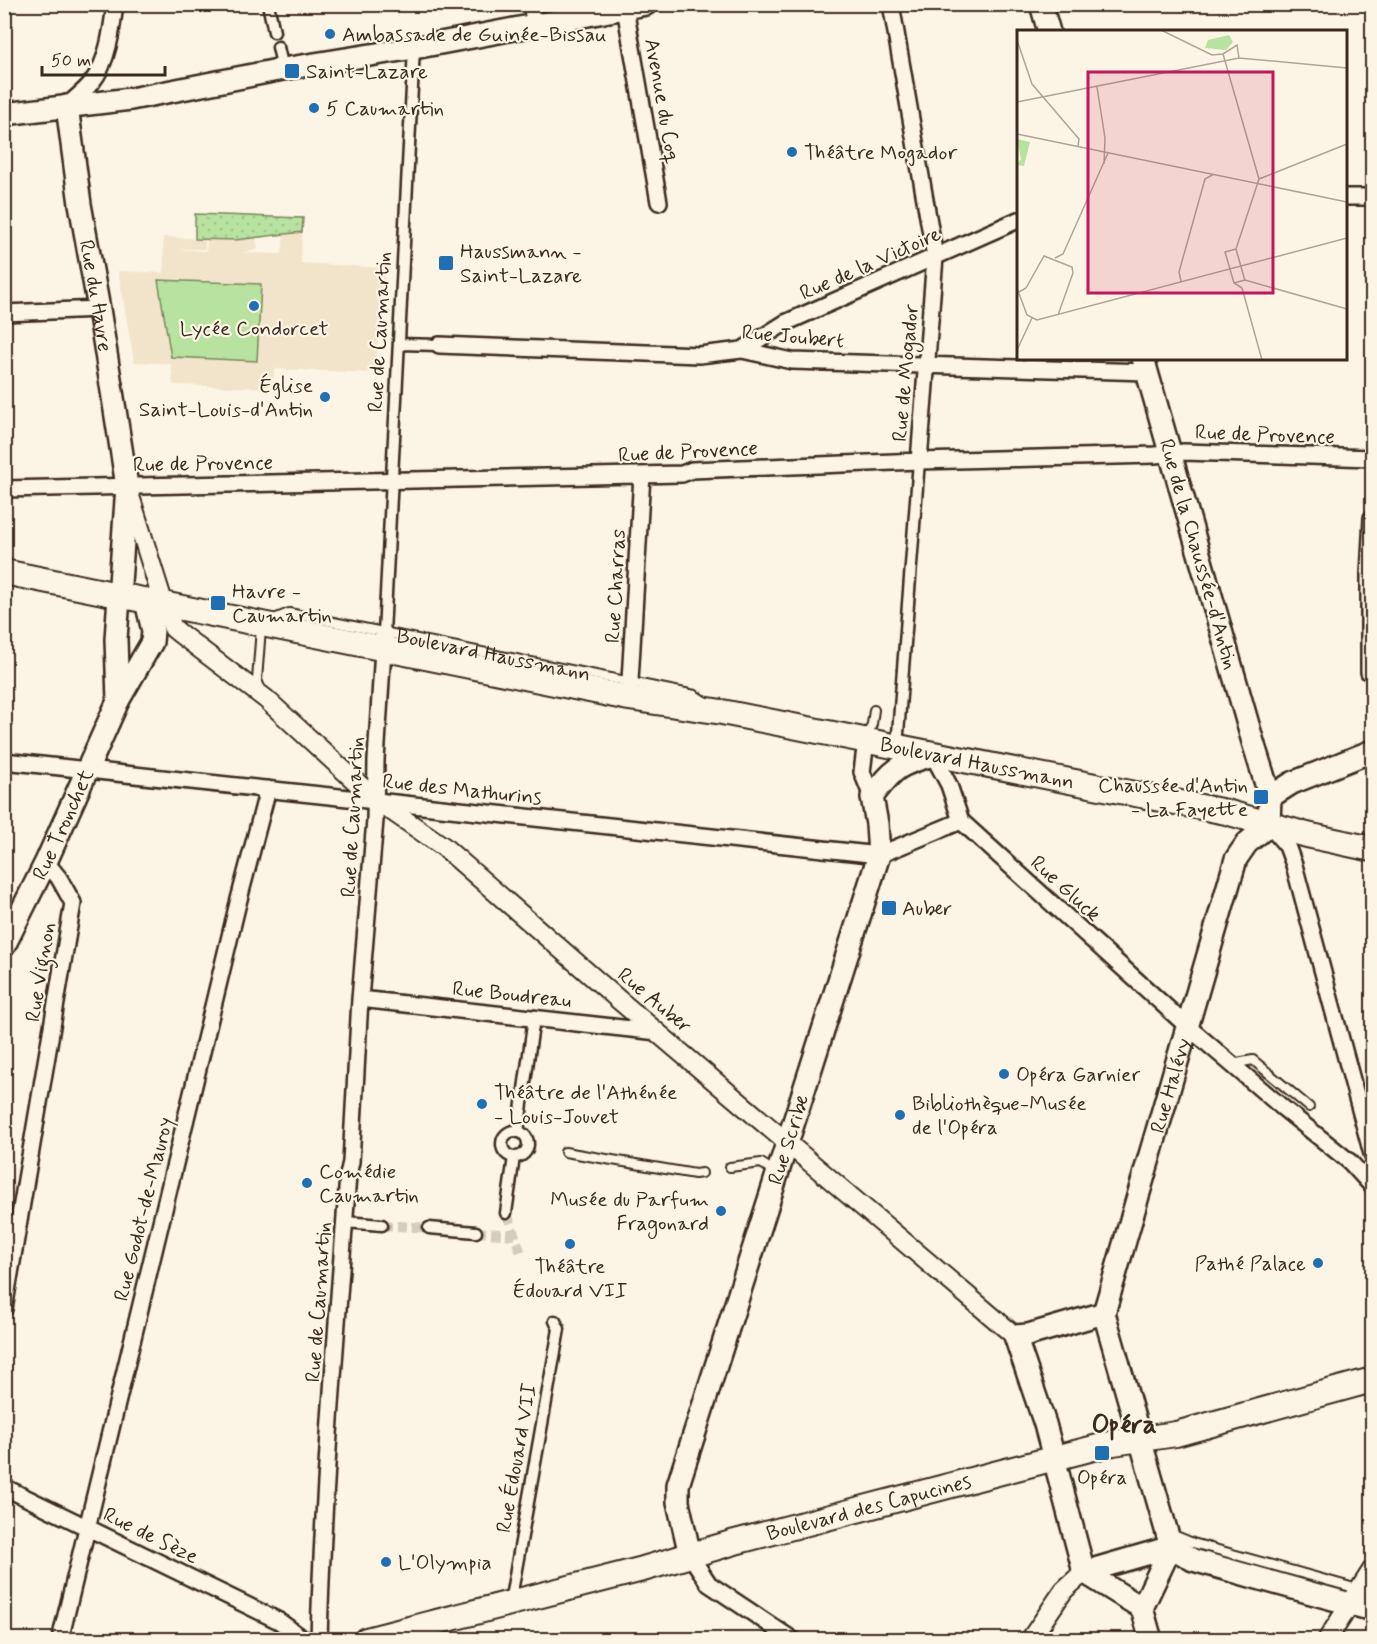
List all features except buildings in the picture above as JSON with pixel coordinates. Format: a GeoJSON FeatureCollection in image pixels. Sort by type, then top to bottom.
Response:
{"type":"FeatureCollection","features":[{"type":"Feature","properties":{"kind":"main road"},"geometry":{"type":"LineString","coordinates":[[5,110],[131,99],[283,69],[414,48],[646,4]]}},
{"type":"Feature","properties":{"kind":"main road"},"geometry":{"type":"LineString","coordinates":[[1041,4],[1048,30]]}},
{"type":"Feature","properties":{"kind":"main road","name":"Rue du Havre"},"geometry":{"type":"LineString","coordinates":[[67,106],[80,204],[127,486],[119,595]]}},
{"type":"Feature","properties":{"kind":"main road","name":"Rue de la Chaussée-d'Antin"},"geometry":{"type":"LineString","coordinates":[[1145,365],[1270,797],[1269,825]]}},
{"type":"Feature","properties":{"kind":"main road","name":"Boulevard Haussmann"},"geometry":{"type":"LineString","coordinates":[[4,572],[261,624],[384,641],[629,690],[722,712],[897,748],[1226,812],[1269,825],[1372,849]]}},
{"type":"Feature","properties":{"kind":"main road","name":"Rue Tronchet"},"geometry":{"type":"LineString","coordinates":[[118,701],[116,639],[119,595]]}},
{"type":"Feature","properties":{"kind":"main road"},"geometry":{"type":"LineString","coordinates":[[152,642],[155,603]]}},
{"type":"Feature","properties":{"kind":"main road","name":"Rue Tronchet"},"geometry":{"type":"LineString","coordinates":[[4,946],[46,862],[118,701],[152,642]]}},
{"type":"Feature","properties":{"kind":"main road"},"geometry":{"type":"LineString","coordinates":[[1270,797],[1282,788],[1304,778],[1372,751]]}},
{"type":"Feature","properties":{"kind":"main road"},"geometry":{"type":"LineString","coordinates":[[872,797],[889,774],[897,768],[933,755]]}},
{"type":"Feature","properties":{"kind":"main road","name":"Rue Scribe"},"geometry":{"type":"LineString","coordinates":[[690,1555],[678,1502],[678,1485],[879,855],[872,797]]}},
{"type":"Feature","properties":{"kind":"main road","name":"Rue Halévy"},"geometry":{"type":"LineString","coordinates":[[1104,1313],[1236,859],[1247,843],[1269,825]]}},
{"type":"Feature","properties":{"kind":"main road"},"geometry":{"type":"LineString","coordinates":[[1142,1608],[1084,1572],[1054,1458],[1015,1336],[1028,1335],[1104,1313],[1169,1540],[1194,1560],[1354,1597],[1372,1610]]}},
{"type":"Feature","properties":{"kind":"main road","name":"Boulevard des Capucines"},"geometry":{"type":"LineString","coordinates":[[366,1640],[643,1569],[1054,1458],[1113,1443],[1176,1434],[1372,1380]]}},
{"type":"Feature","properties":{"kind":"main road"},"geometry":{"type":"LineString","coordinates":[[1084,1572],[1169,1540]]}},
{"type":"Feature","properties":{"kind":"main road"},"geometry":{"type":"LineString","coordinates":[[1151,1640],[1142,1608],[1169,1540]]}},
{"type":"Feature","properties":{"kind":"street"},"geometry":{"type":"LineString","coordinates":[[67,106],[99,72],[115,4]]}},
{"type":"Feature","properties":{"kind":"street"},"geometry":{"type":"LineString","coordinates":[[268,4],[274,32]]}},
{"type":"Feature","properties":{"kind":"street"},"geometry":{"type":"LineString","coordinates":[[531,4],[535,26]]}},
{"type":"Feature","properties":{"kind":"street","name":"Rue de Mogador"},"geometry":{"type":"LineString","coordinates":[[891,4],[935,257],[897,748]]}},
{"type":"Feature","properties":{"kind":"street","name":"Avenue du Coq"},"geometry":{"type":"LineString","coordinates":[[625,8],[659,202]]}},
{"type":"Feature","properties":{"kind":"street"},"geometry":{"type":"LineString","coordinates":[[278,48],[283,69]]}},
{"type":"Feature","properties":{"kind":"street","name":"Rue de Caumartin"},"geometry":{"type":"LineString","coordinates":[[319,1640],[320,1588],[348,1175],[351,1162],[360,999],[376,800],[376,760],[414,48]]}},
{"type":"Feature","properties":{"kind":"street"},"geometry":{"type":"LineString","coordinates":[[1347,197],[1372,197]]}},
{"type":"Feature","properties":{"kind":"street","name":"Rue de la Victoire"},"geometry":{"type":"LineString","coordinates":[[742,350],[780,326],[1017,220]]}},
{"type":"Feature","properties":{"kind":"street"},"geometry":{"type":"LineString","coordinates":[[4,313],[99,309]]}},
{"type":"Feature","properties":{"kind":"street","name":"Rue Joubert"},"geometry":{"type":"LineString","coordinates":[[399,344],[699,355],[742,350],[792,361],[927,365],[1145,365]]}},
{"type":"Feature","properties":{"kind":"street","name":"Rue de Provence"},"geometry":{"type":"LineString","coordinates":[[4,489],[682,474],[692,470],[1189,452],[1372,458]]}},
{"type":"Feature","properties":{"kind":"street","name":"Rue Charras"},"geometry":{"type":"LineString","coordinates":[[629,690],[642,475]]}},
{"type":"Feature","properties":{"kind":"street","name":"Rue du Havre"},"geometry":{"type":"LineString","coordinates":[[127,486],[155,603]]}},
{"type":"Feature","properties":{"kind":"street"},"geometry":{"type":"LineString","coordinates":[[1372,518],[1369,573],[1369,672],[1372,673]]}},
{"type":"Feature","properties":{"kind":"street","name":"Rue Auber"},"geometry":{"type":"LineString","coordinates":[[155,603],[173,628],[266,699],[376,800],[444,847],[619,1000],[1015,1336]]}},
{"type":"Feature","properties":{"kind":"street"},"geometry":{"type":"LineString","coordinates":[[152,642],[159,636],[179,633]]}},
{"type":"Feature","properties":{"kind":"street"},"geometry":{"type":"LineString","coordinates":[[866,741],[862,772],[872,797]]}},
{"type":"Feature","properties":{"kind":"street"},"geometry":{"type":"LineString","coordinates":[[879,855],[961,821],[949,785],[933,755]]}},
{"type":"Feature","properties":{"kind":"street","name":"Rue des Mathurins"},"geometry":{"type":"LineString","coordinates":[[4,761],[879,855]]}},
{"type":"Feature","properties":{"kind":"street","name":"Rue Godot-de-Mauroy"},"geometry":{"type":"LineString","coordinates":[[60,1640],[234,919],[268,789]]}},
{"type":"Feature","properties":{"kind":"street","name":"Rue Gluck"},"geometry":{"type":"LineString","coordinates":[[961,821],[1187,1026],[1350,1162],[1372,1186]]}},
{"type":"Feature","properties":{"kind":"street"},"geometry":{"type":"LineString","coordinates":[[1269,825],[1287,846],[1294,865],[1372,1154]]}},
{"type":"Feature","properties":{"kind":"street","name":"Rue Vignon"},"geometry":{"type":"LineString","coordinates":[[4,1309],[73,903],[59,878],[46,862]]}},
{"type":"Feature","properties":{"kind":"street","name":"Rue Boudreau"},"geometry":{"type":"LineString","coordinates":[[360,999],[658,1032]]}},
{"type":"Feature","properties":{"kind":"street"},"geometry":{"type":"LineString","coordinates":[[518,1131],[534,1018]]}},
{"type":"Feature","properties":{"kind":"street"},"geometry":{"type":"LineString","coordinates":[[518,1131],[525,1135],[529,1144],[523,1155],[514,1157],[504,1151],[502,1143],[506,1135],[518,1131]]}},
{"type":"Feature","properties":{"kind":"street"},"geometry":{"type":"LineString","coordinates":[[506,1213],[514,1157]]}},
{"type":"Feature","properties":{"kind":"street"},"geometry":{"type":"LineString","coordinates":[[345,1222],[382,1225]]}},
{"type":"Feature","properties":{"kind":"street"},"geometry":{"type":"LineString","coordinates":[[429,1228],[476,1232]]}},
{"type":"Feature","properties":{"kind":"street","name":"Rue Édouard VII"},"geometry":{"type":"LineString","coordinates":[[510,1603],[559,1329],[555,1321]]}},
{"type":"Feature","properties":{"kind":"street","name":"Rue de Sèze"},"geometry":{"type":"LineString","coordinates":[[4,1487],[279,1621],[305,1640]]}},
{"type":"Feature","properties":{"kind":"street"},"geometry":{"type":"LineString","coordinates":[[690,1555],[709,1584],[774,1635],[793,1640]]}},
{"type":"Feature","properties":{"kind":"street"},"geometry":{"type":"LineString","coordinates":[[1327,1640],[1372,1570]]}},
{"type":"Feature","properties":{"kind":"street"},"geometry":{"type":"LineString","coordinates":[[1030,1640],[1064,1590],[1084,1572]]}},
{"type":"Feature","properties":{"kind":"lane","name":"Rue Auber"},"geometry":{"type":"LineString","coordinates":[[261,624],[256,680],[266,699]]}},
{"type":"Feature","properties":{"kind":"lane"},"geometry":{"type":"LineString","coordinates":[[866,741],[874,710]]}},
{"type":"Feature","properties":{"kind":"lane"},"geometry":{"type":"LineString","coordinates":[[1232,1064],[1253,1060],[1309,1107]]}},
{"type":"Feature","properties":{"kind":"lane"},"geometry":{"type":"LineString","coordinates":[[565,1152],[695,1174],[702,1173]]}},
{"type":"Feature","properties":{"kind":"lane"},"geometry":{"type":"LineString","coordinates":[[730,1167],[761,1163],[777,1173]]}},
{"type":"Feature","properties":{"kind":"shaded area","name":"Lycée Condorcet"},"geometry":{"type":"Polygon","coordinates":[[[302,232],[301,263],[385,268],[383,311],[379,311],[376,373],[274,369],[273,388],[173,385],[171,364],[134,362],[118,271],[164,273],[163,237],[205,239],[205,249],[177,249],[206,251],[207,239],[233,241],[256,237],[258,249],[243,253],[282,254],[284,234],[302,232]]]}},
{"type":"Feature","properties":{"kind":"green space"},"geometry":{"type":"Polygon","coordinates":[[[195,214],[303,218],[302,232],[235,240],[195,239],[195,214]]]}},
{"type":"Feature","properties":{"kind":"green space"},"geometry":{"type":"Polygon","coordinates":[[[158,280],[261,284],[257,361],[171,357],[158,280]]]}},
{"type":"Feature","properties":{"kind":"tunnel"},"geometry":{"type":"LineString","coordinates":[[507,1214],[521,1253]]}},
{"type":"Feature","properties":{"kind":"tunnel"},"geometry":{"type":"LineString","coordinates":[[382,1225],[429,1228]]}},
{"type":"Feature","properties":{"kind":"tunnel"},"geometry":{"type":"LineString","coordinates":[[476,1232],[515,1235]]}},
{"type":"Feature","properties":{"kind":"place","name":"Ambassade de Guinée-Bissau"},"geometry":{"type":"Point","coordinates":[330,34]}},
{"type":"Feature","properties":{"kind":"place","name":"Saint-Lazare"},"geometry":{"type":"Point","coordinates":[292,71]}},
{"type":"Feature","properties":{"kind":"place","name":"5 Caumartin"},"geometry":{"type":"Point","coordinates":[314,108]}},
{"type":"Feature","properties":{"kind":"place","name":"Théâtre Mogador"},"geometry":{"type":"Point","coordinates":[792,152]}},
{"type":"Feature","properties":{"kind":"place","name":"Haussmann - Saint-Lazare"},"geometry":{"type":"Point","coordinates":[446,263]}},
{"type":"Feature","properties":{"kind":"place","name":"Lycée Condorcet"},"geometry":{"type":"Point","coordinates":[254,306]}},
{"type":"Feature","properties":{"kind":"place","name":"Église Saint-Louis-d'Antin"},"geometry":{"type":"Point","coordinates":[325,397]}},
{"type":"Feature","properties":{"kind":"place","name":"Havre - Caumartin"},"geometry":{"type":"Point","coordinates":[218,603]}},
{"type":"Feature","properties":{"kind":"place","name":"Chaussée d'Antin - La Fayette"},"geometry":{"type":"Point","coordinates":[1261,797]}},
{"type":"Feature","properties":{"kind":"place","name":"Auber"},"geometry":{"type":"Point","coordinates":[889,908]}},
{"type":"Feature","properties":{"kind":"place","name":"Opéra Garnier"},"geometry":{"type":"Point","coordinates":[1004,1074]}},
{"type":"Feature","properties":{"kind":"place","name":"Théâtre de l'Athénée - Louis-Jouvet"},"geometry":{"type":"Point","coordinates":[482,1104]}},
{"type":"Feature","properties":{"kind":"place","name":"Bibliothèque-Musée de l'Opéra"},"geometry":{"type":"Point","coordinates":[900,1115]}},
{"type":"Feature","properties":{"kind":"place","name":"Comédie Caumartin"},"geometry":{"type":"Point","coordinates":[307,1183]}},
{"type":"Feature","properties":{"kind":"place","name":"Musée du Parfum Fragonard"},"geometry":{"type":"Point","coordinates":[721,1211]}},
{"type":"Feature","properties":{"kind":"place","name":"Théâtre Édouard VII"},"geometry":{"type":"Point","coordinates":[570,1244]}},
{"type":"Feature","properties":{"kind":"place","name":"Pathé Palace"},"geometry":{"type":"Point","coordinates":[1318,1263]}},
{"type":"Feature","properties":{"kind":"place","name":"Opéra"},"geometry":{"type":"Point","coordinates":[1102,1453]}},
{"type":"Feature","properties":{"kind":"place","name":"L'Olympia"},"geometry":{"type":"Point","coordinates":[386,1562]}},
{"type":"Feature","properties":{"kind":"district","name":"Opéra"},"geometry":{"type":"Point","coordinates":[1124,1424]}}]}
